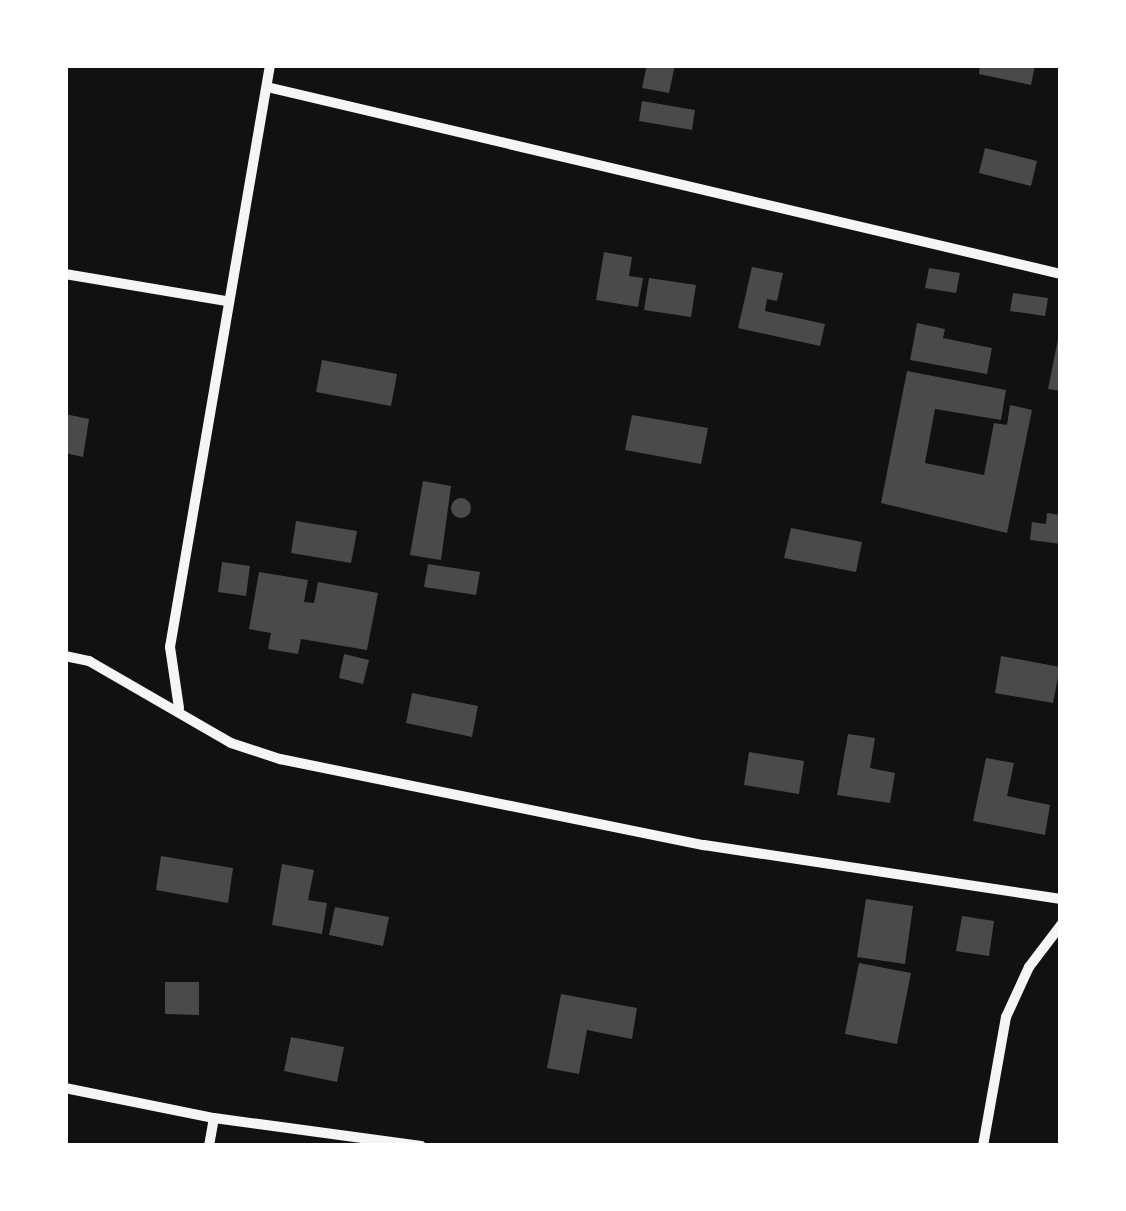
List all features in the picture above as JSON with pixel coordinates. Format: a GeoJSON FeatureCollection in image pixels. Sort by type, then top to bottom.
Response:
{"type":"FeatureCollection","features":[{"type":"Feature","properties":{"kind":"street"},"geometry":{"type":"LineString","coordinates":[[180,709],[171,685],[170,647],[270,65]]}},
{"type":"Feature","properties":{"kind":"street"},"geometry":{"type":"LineString","coordinates":[[267,88],[654,174],[1061,274]]}},
{"type":"Feature","properties":{"kind":"street"},"geometry":{"type":"LineString","coordinates":[[65,274],[227,300]]}},
{"type":"Feature","properties":{"kind":"street"},"geometry":{"type":"LineString","coordinates":[[65,656],[89,661],[253,752],[403,788],[704,845],[1061,899]]}},
{"type":"Feature","properties":{"kind":"street"},"geometry":{"type":"LineString","coordinates":[[984,1146],[1006,1016],[1030,967],[1061,925]]}},
{"type":"Feature","properties":{"kind":"street"},"geometry":{"type":"LineString","coordinates":[[65,1088],[214,1118],[421,1146]]}},
{"type":"Feature","properties":{"kind":"street"},"geometry":{"type":"LineString","coordinates":[[208,1146],[214,1118]]}},
{"type":"Feature","properties":{"kind":"building"},"geometry":{"type":"Polygon","coordinates":[[[647,65],[675,65],[669,93],[642,88],[647,65]]]}},
{"type":"Feature","properties":{"kind":"building"},"geometry":{"type":"Polygon","coordinates":[[[980,65],[1035,65],[1031,85],[979,74],[980,65]]]}},
{"type":"Feature","properties":{"kind":"building"},"geometry":{"type":"Polygon","coordinates":[[[642,101],[695,110],[692,130],[639,121],[642,101]]]}},
{"type":"Feature","properties":{"kind":"building"},"geometry":{"type":"Polygon","coordinates":[[[985,148],[1037,161],[1031,186],[979,173],[985,148]]]}},
{"type":"Feature","properties":{"kind":"building"},"geometry":{"type":"Polygon","coordinates":[[[604,252],[632,257],[629,276],[643,278],[638,307],[596,300],[604,252]]]}},
{"type":"Feature","properties":{"kind":"building"},"geometry":{"type":"Polygon","coordinates":[[[752,267],[783,273],[777,301],[767,299],[765,311],[825,324],[820,346],[738,328],[752,267]]]}},
{"type":"Feature","properties":{"kind":"building"},"geometry":{"type":"Polygon","coordinates":[[[929,268],[960,273],[956,293],[925,288],[929,268]]]}},
{"type":"Feature","properties":{"kind":"building"},"geometry":{"type":"Polygon","coordinates":[[[649,278],[696,285],[691,317],[644,310],[649,278]]]}},
{"type":"Feature","properties":{"kind":"building"},"geometry":{"type":"Polygon","coordinates":[[[1013,293],[1048,298],[1045,316],[1010,311],[1013,293]]]}},
{"type":"Feature","properties":{"kind":"building"},"geometry":{"type":"Polygon","coordinates":[[[917,323],[945,329],[943,338],[992,348],[987,374],[910,360],[917,323]]]}},
{"type":"Feature","properties":{"kind":"building"},"geometry":{"type":"Polygon","coordinates":[[[1061,334],[1061,391],[1048,389],[1061,334]]]}},
{"type":"Feature","properties":{"kind":"building"},"geometry":{"type":"Polygon","coordinates":[[[322,360],[397,374],[391,406],[316,392],[322,360]]]}},
{"type":"Feature","properties":{"kind":"building"},"geometry":{"type":"Polygon","coordinates":[[[907,371],[1006,390],[1001,420],[935,409],[925,463],[984,475],[994,423],[1007,425],[1010,405],[1032,410],[1007,533],[881,503],[907,371]]]}},
{"type":"Feature","properties":{"kind":"building"},"geometry":{"type":"Polygon","coordinates":[[[65,414],[89,419],[83,457],[65,453],[65,414]]]}},
{"type":"Feature","properties":{"kind":"building"},"geometry":{"type":"Polygon","coordinates":[[[632,415],[708,428],[701,464],[625,450],[632,415]]]}},
{"type":"Feature","properties":{"kind":"building"},"geometry":{"type":"Polygon","coordinates":[[[423,481],[451,486],[441,560],[410,555],[423,481]]]}},
{"type":"Feature","properties":{"kind":"building"},"geometry":{"type":"Polygon","coordinates":[[[457,498],[465,498],[471,508],[465,518],[457,518],[451,512],[451,504],[457,498]]]}},
{"type":"Feature","properties":{"kind":"building"},"geometry":{"type":"Polygon","coordinates":[[[1047,513],[1061,515],[1061,544],[1030,540],[1032,522],[1046,524],[1047,513]]]}},
{"type":"Feature","properties":{"kind":"building"},"geometry":{"type":"Polygon","coordinates":[[[296,521],[357,531],[351,563],[291,553],[296,521]]]}},
{"type":"Feature","properties":{"kind":"building"},"geometry":{"type":"Polygon","coordinates":[[[791,528],[862,542],[856,572],[784,558],[791,528]]]}},
{"type":"Feature","properties":{"kind":"building"},"geometry":{"type":"Polygon","coordinates":[[[222,562],[250,566],[246,596],[218,592],[222,562]]]}},
{"type":"Feature","properties":{"kind":"building"},"geometry":{"type":"Polygon","coordinates":[[[428,564],[480,572],[476,595],[424,587],[428,564]]]}},
{"type":"Feature","properties":{"kind":"building"},"geometry":{"type":"Polygon","coordinates":[[[259,572],[308,580],[304,602],[314,603],[318,582],[378,593],[367,650],[301,639],[298,654],[268,649],[271,633],[249,629],[259,572]]]}},
{"type":"Feature","properties":{"kind":"building"},"geometry":{"type":"Polygon","coordinates":[[[344,654],[369,660],[363,684],[339,678],[344,654]]]}},
{"type":"Feature","properties":{"kind":"building"},"geometry":{"type":"Polygon","coordinates":[[[1001,656],[1060,667],[1053,703],[995,693],[1001,656]]]}},
{"type":"Feature","properties":{"kind":"building"},"geometry":{"type":"Polygon","coordinates":[[[412,693],[478,706],[472,737],[406,723],[412,693]]]}},
{"type":"Feature","properties":{"kind":"building"},"geometry":{"type":"Polygon","coordinates":[[[848,734],[875,738],[870,768],[895,773],[890,803],[837,795],[848,734]]]}},
{"type":"Feature","properties":{"kind":"building"},"geometry":{"type":"Polygon","coordinates":[[[749,752],[804,761],[799,794],[744,785],[749,752]]]}},
{"type":"Feature","properties":{"kind":"building"},"geometry":{"type":"Polygon","coordinates":[[[986,758],[1014,763],[1007,796],[1050,805],[1045,835],[973,821],[986,758]]]}},
{"type":"Feature","properties":{"kind":"building"},"geometry":{"type":"Polygon","coordinates":[[[161,856],[233,868],[228,903],[156,890],[161,856]]]}},
{"type":"Feature","properties":{"kind":"building"},"geometry":{"type":"Polygon","coordinates":[[[282,864],[314,870],[308,900],[327,903],[322,934],[272,925],[282,864]]]}},
{"type":"Feature","properties":{"kind":"building"},"geometry":{"type":"Polygon","coordinates":[[[866,899],[913,906],[905,964],[857,957],[866,899]]]}},
{"type":"Feature","properties":{"kind":"building"},"geometry":{"type":"Polygon","coordinates":[[[335,907],[389,917],[383,946],[329,935],[335,907]]]}},
{"type":"Feature","properties":{"kind":"building"},"geometry":{"type":"Polygon","coordinates":[[[962,916],[994,921],[989,956],[956,951],[962,916]]]}},
{"type":"Feature","properties":{"kind":"building"},"geometry":{"type":"Polygon","coordinates":[[[859,963],[911,973],[897,1044],[845,1034],[859,963]]]}},
{"type":"Feature","properties":{"kind":"building"},"geometry":{"type":"Polygon","coordinates":[[[165,982],[199,982],[199,1015],[165,1014],[165,982]]]}},
{"type":"Feature","properties":{"kind":"building"},"geometry":{"type":"Polygon","coordinates":[[[561,994],[637,1008],[632,1039],[587,1030],[579,1074],[547,1068],[561,994]]]}},
{"type":"Feature","properties":{"kind":"building"},"geometry":{"type":"Polygon","coordinates":[[[291,1037],[344,1047],[337,1082],[284,1071],[291,1037]]]}}]}
